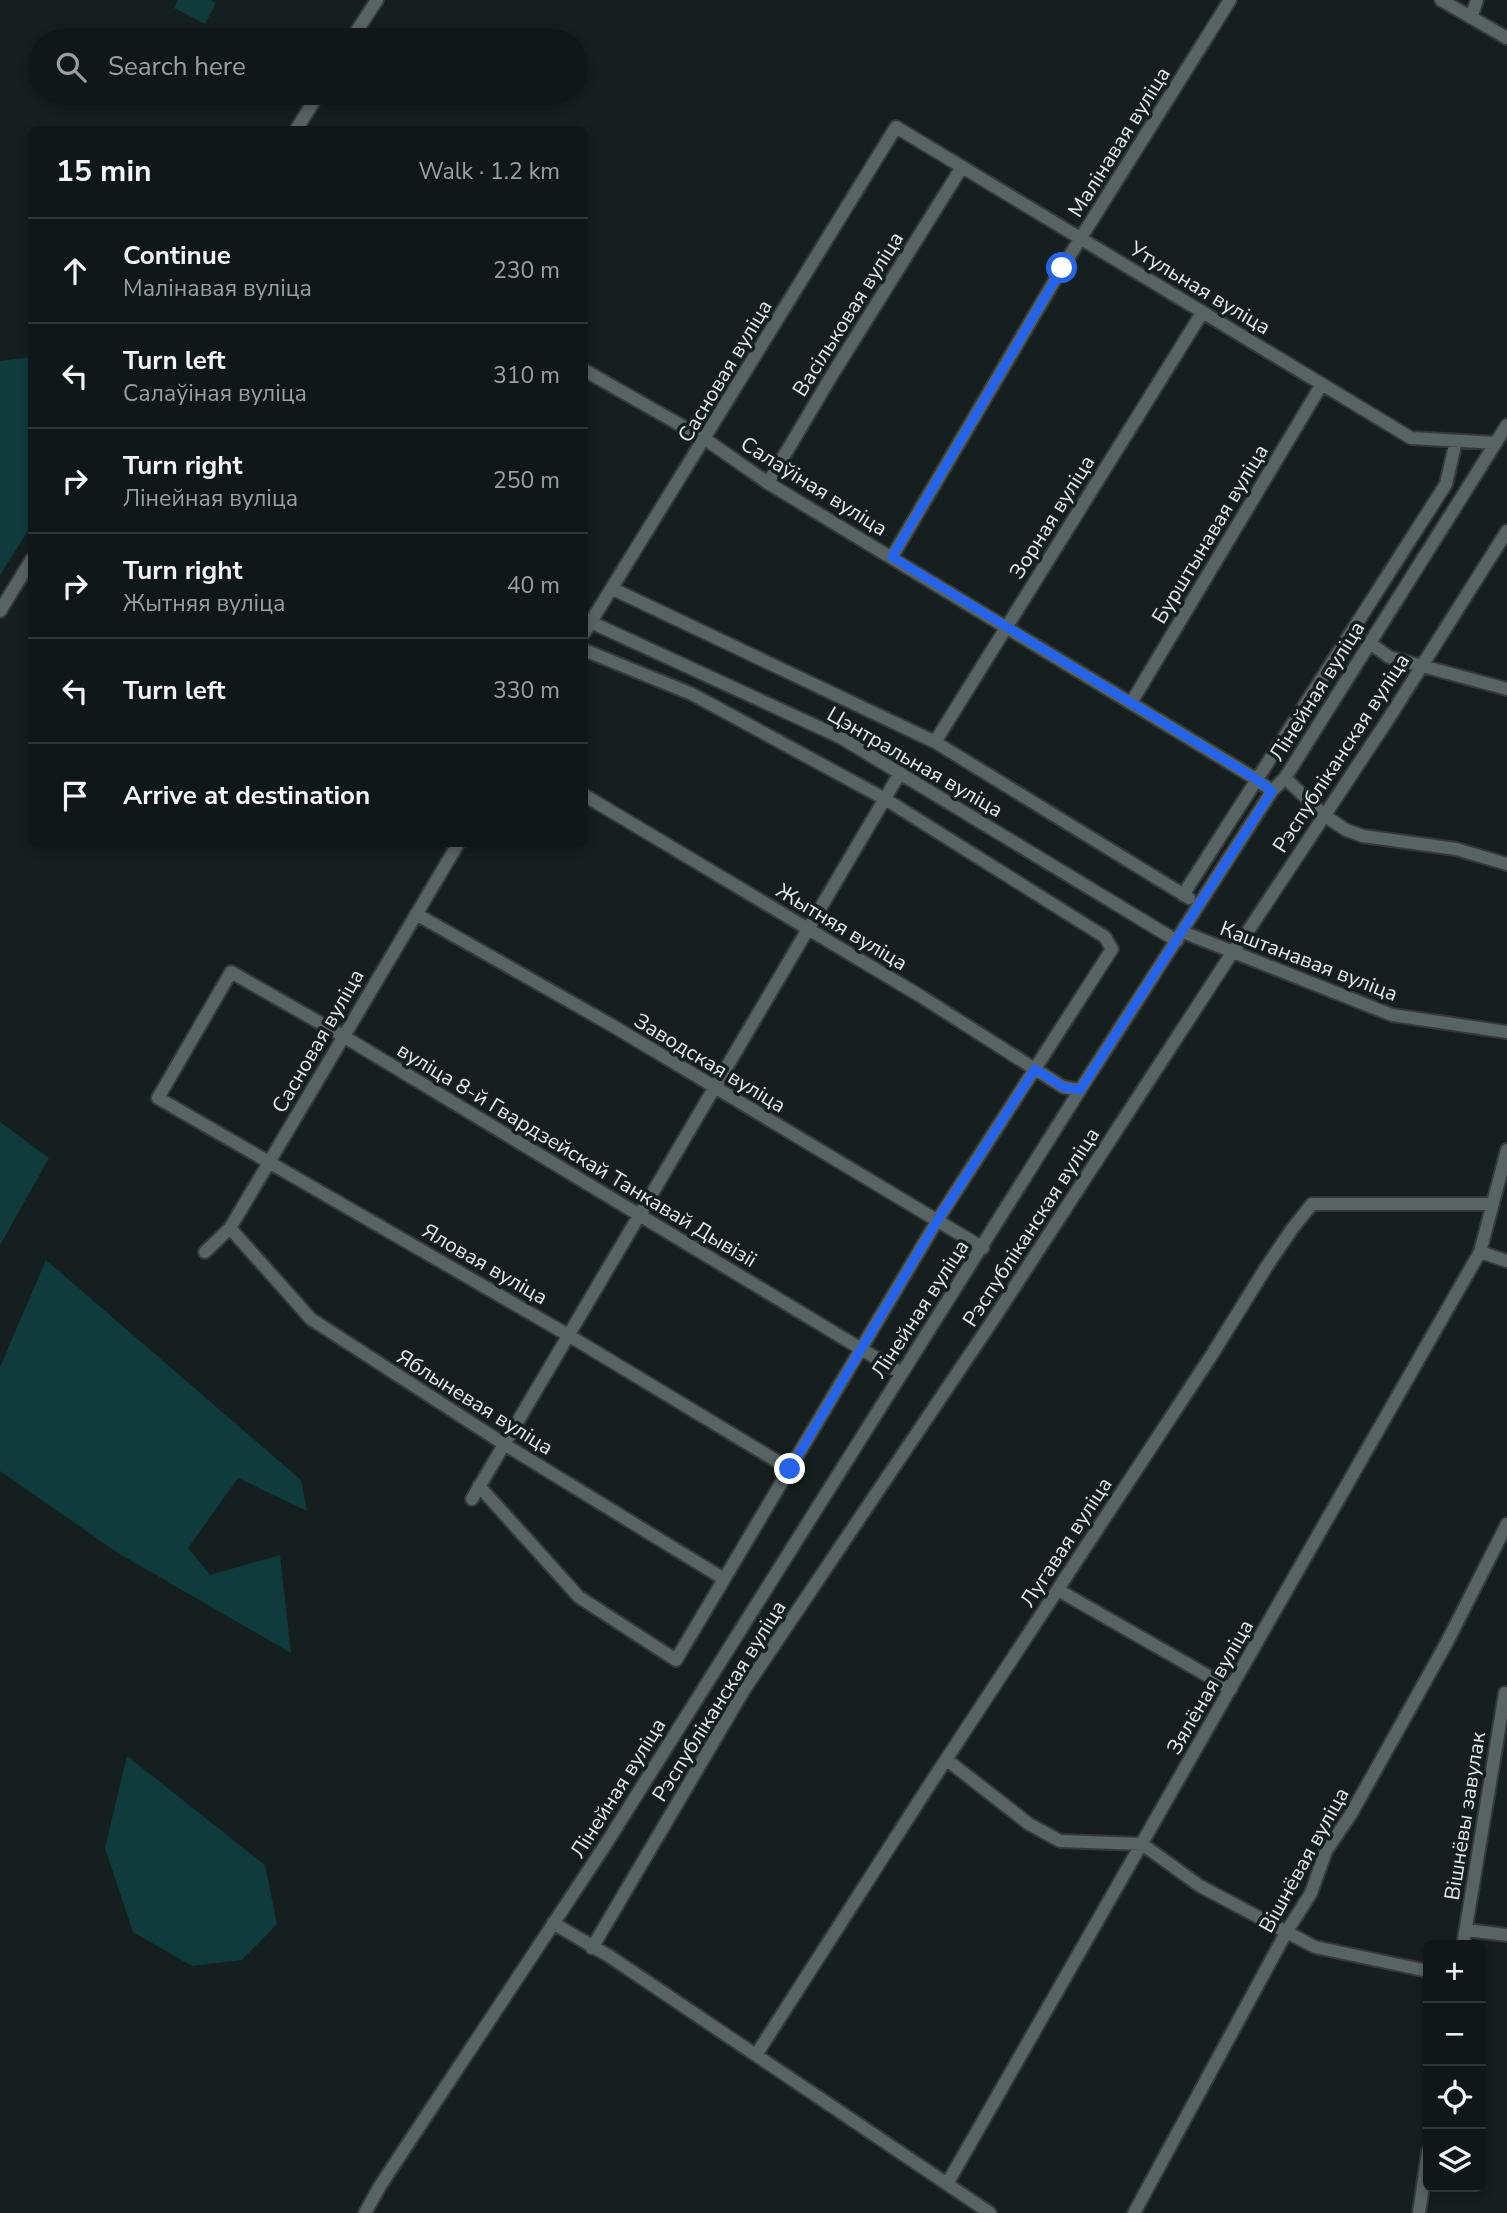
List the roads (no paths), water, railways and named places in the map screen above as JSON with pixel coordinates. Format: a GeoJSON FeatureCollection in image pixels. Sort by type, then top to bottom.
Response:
{"type":"FeatureCollection","features":[{"type":"Feature","properties":{"kind":"street"},"geometry":{"type":"LineString","coordinates":[[359,28],[377,0]]}},
{"type":"Feature","properties":{"kind":"street","name":"Малінавая вуліца"},"geometry":{"type":"LineString","coordinates":[[892,557],[1081,239],[1230,0]]}},
{"type":"Feature","properties":{"kind":"street"},"geometry":{"type":"LineString","coordinates":[[1441,0],[1507,38]]}},
{"type":"Feature","properties":{"kind":"street"},"geometry":{"type":"LineString","coordinates":[[1471,18],[1477,0]]}},
{"type":"Feature","properties":{"kind":"street"},"geometry":{"type":"LineString","coordinates":[[298,126],[312,105]]}},
{"type":"Feature","properties":{"kind":"street","name":"Утульная вуліца"},"geometry":{"type":"LineString","coordinates":[[896,127],[1411,438],[1496,443]]}},
{"type":"Feature","properties":{"kind":"street","name":"Сасновая вуліца"},"geometry":{"type":"LineString","coordinates":[[588,624],[613,589],[896,127]]}},
{"type":"Feature","properties":{"kind":"street","name":"Васільковая вуліца"},"geometry":{"type":"LineString","coordinates":[[768,483],[962,167]]}},
{"type":"Feature","properties":{"kind":"street","name":"Зорная вуліца"},"geometry":{"type":"LineString","coordinates":[[935,741],[1202,313]]}},
{"type":"Feature","properties":{"kind":"street","name":"Салаўіная вуліца"},"geometry":{"type":"LineString","coordinates":[[588,372],[705,439],[768,483],[1272,791]]}},
{"type":"Feature","properties":{"kind":"street","name":"Бурштынавая вуліца"},"geometry":{"type":"LineString","coordinates":[[1131,703],[1322,384]]}},
{"type":"Feature","properties":{"kind":"street","name":"Лінейная вуліца"},"geometry":{"type":"LineString","coordinates":[[365,2213],[380,2186],[604,1847],[1080,1090],[1272,791],[1285,778],[1507,425]]}},
{"type":"Feature","properties":{"kind":"street","name":"Лінейная вуліца"},"geometry":{"type":"LineString","coordinates":[[1186,897],[1256,779],[1446,484],[1456,441]]}},
{"type":"Feature","properties":{"kind":"street","name":"Рэспубліканская вуліца"},"geometry":{"type":"LineString","coordinates":[[592,1948],[744,1690],[991,1323],[1231,953],[1389,718],[1507,531]]}},
{"type":"Feature","properties":{"kind":"street"},"geometry":{"type":"LineString","coordinates":[[0,611],[28,566]]}},
{"type":"Feature","properties":{"kind":"street","name":"Цэнтральная вуліца"},"geometry":{"type":"LineString","coordinates":[[613,589],[935,741],[1186,897]]}},
{"type":"Feature","properties":{"kind":"street","name":"Цэнтральная вуліца"},"geometry":{"type":"LineString","coordinates":[[588,625],[840,737],[1180,937]]}},
{"type":"Feature","properties":{"kind":"street"},"geometry":{"type":"LineString","coordinates":[[1370,643],[1389,657],[1507,689]]}},
{"type":"Feature","properties":{"kind":"street"},"geometry":{"type":"LineString","coordinates":[[479,1486],[579,1597],[676,1660],[937,1221],[1112,949],[1105,937],[885,799],[692,694],[588,652]]}},
{"type":"Feature","properties":{"kind":"street"},"geometry":{"type":"LineString","coordinates":[[472,1499],[900,773]]}},
{"type":"Feature","properties":{"kind":"street"},"geometry":{"type":"LineString","coordinates":[[1285,778],[1324,815],[1346,830],[1363,836],[1456,849],[1507,864]]}},
{"type":"Feature","properties":{"kind":"street","name":"Жытняя вуліца"},"geometry":{"type":"LineString","coordinates":[[588,797],[922,997],[1063,1087],[1080,1090]]}},
{"type":"Feature","properties":{"kind":"street","name":"Сасновая вуліца"},"geometry":{"type":"LineString","coordinates":[[205,1252],[230,1228],[456,847]]}},
{"type":"Feature","properties":{"kind":"street","name":"Заводская вуліца"},"geometry":{"type":"LineString","coordinates":[[416,914],[613,1026],[983,1248]]}},
{"type":"Feature","properties":{"kind":"street","name":"Каштанавая вуліца"},"geometry":{"type":"LineString","coordinates":[[1180,937],[1231,953],[1392,1016],[1507,1032]]}},
{"type":"Feature","properties":{"kind":"street","name":"вуліца 8-й Гвардзейскай Танкавай Дывізіі"},"geometry":{"type":"LineString","coordinates":[[158,1098],[231,972],[343,1036],[901,1373]]}},
{"type":"Feature","properties":{"kind":"street","name":"Яловая вуліца"},"geometry":{"type":"LineString","coordinates":[[158,1098],[568,1335],[790,1469]]}},
{"type":"Feature","properties":{"kind":"street","name":"Зялёная вуліца"},"geometry":{"type":"LineString","coordinates":[[947,2184],[1480,1252],[1507,1150]]}},
{"type":"Feature","properties":{"kind":"street","name":"Лугавая вуліца"},"geometry":{"type":"LineString","coordinates":[[756,2055],[1267,1266],[1312,1204],[1493,1204]]}},
{"type":"Feature","properties":{"kind":"street","name":"Яблыневая вуліца"},"geometry":{"type":"LineString","coordinates":[[230,1228],[311,1320],[504,1444],[724,1579]]}},
{"type":"Feature","properties":{"kind":"street"},"geometry":{"type":"LineString","coordinates":[[1480,1252],[1507,1261]]}},
{"type":"Feature","properties":{"kind":"street","name":"Вішнёвая вуліца"},"geometry":{"type":"LineString","coordinates":[[1134,2213],[1287,1931],[1311,1893],[1326,1851],[1351,1814],[1446,1644],[1507,1524]]}},
{"type":"Feature","properties":{"kind":"street"},"geometry":{"type":"LineString","coordinates":[[1058,1590],[1231,1689]]}},
{"type":"Feature","properties":{"kind":"street","name":"Вішнёвы завулак"},"geometry":{"type":"LineString","coordinates":[[1464,1940],[1506,1693]]}},
{"type":"Feature","properties":{"kind":"street"},"geometry":{"type":"LineString","coordinates":[[947,1760],[1029,1824],[1060,1841],[1142,1844],[1200,1886],[1315,1947],[1423,1970]]}},
{"type":"Feature","properties":{"kind":"street"},"geometry":{"type":"LineString","coordinates":[[553,1923],[756,2055],[990,2213]]}},
{"type":"Feature","properties":{"kind":"street"},"geometry":{"type":"LineString","coordinates":[[1466,1930],[1507,1935]]}},
{"type":"Feature","properties":{"kind":"street"},"geometry":{"type":"LineString","coordinates":[[1419,2213],[1423,2186]]}}]}
